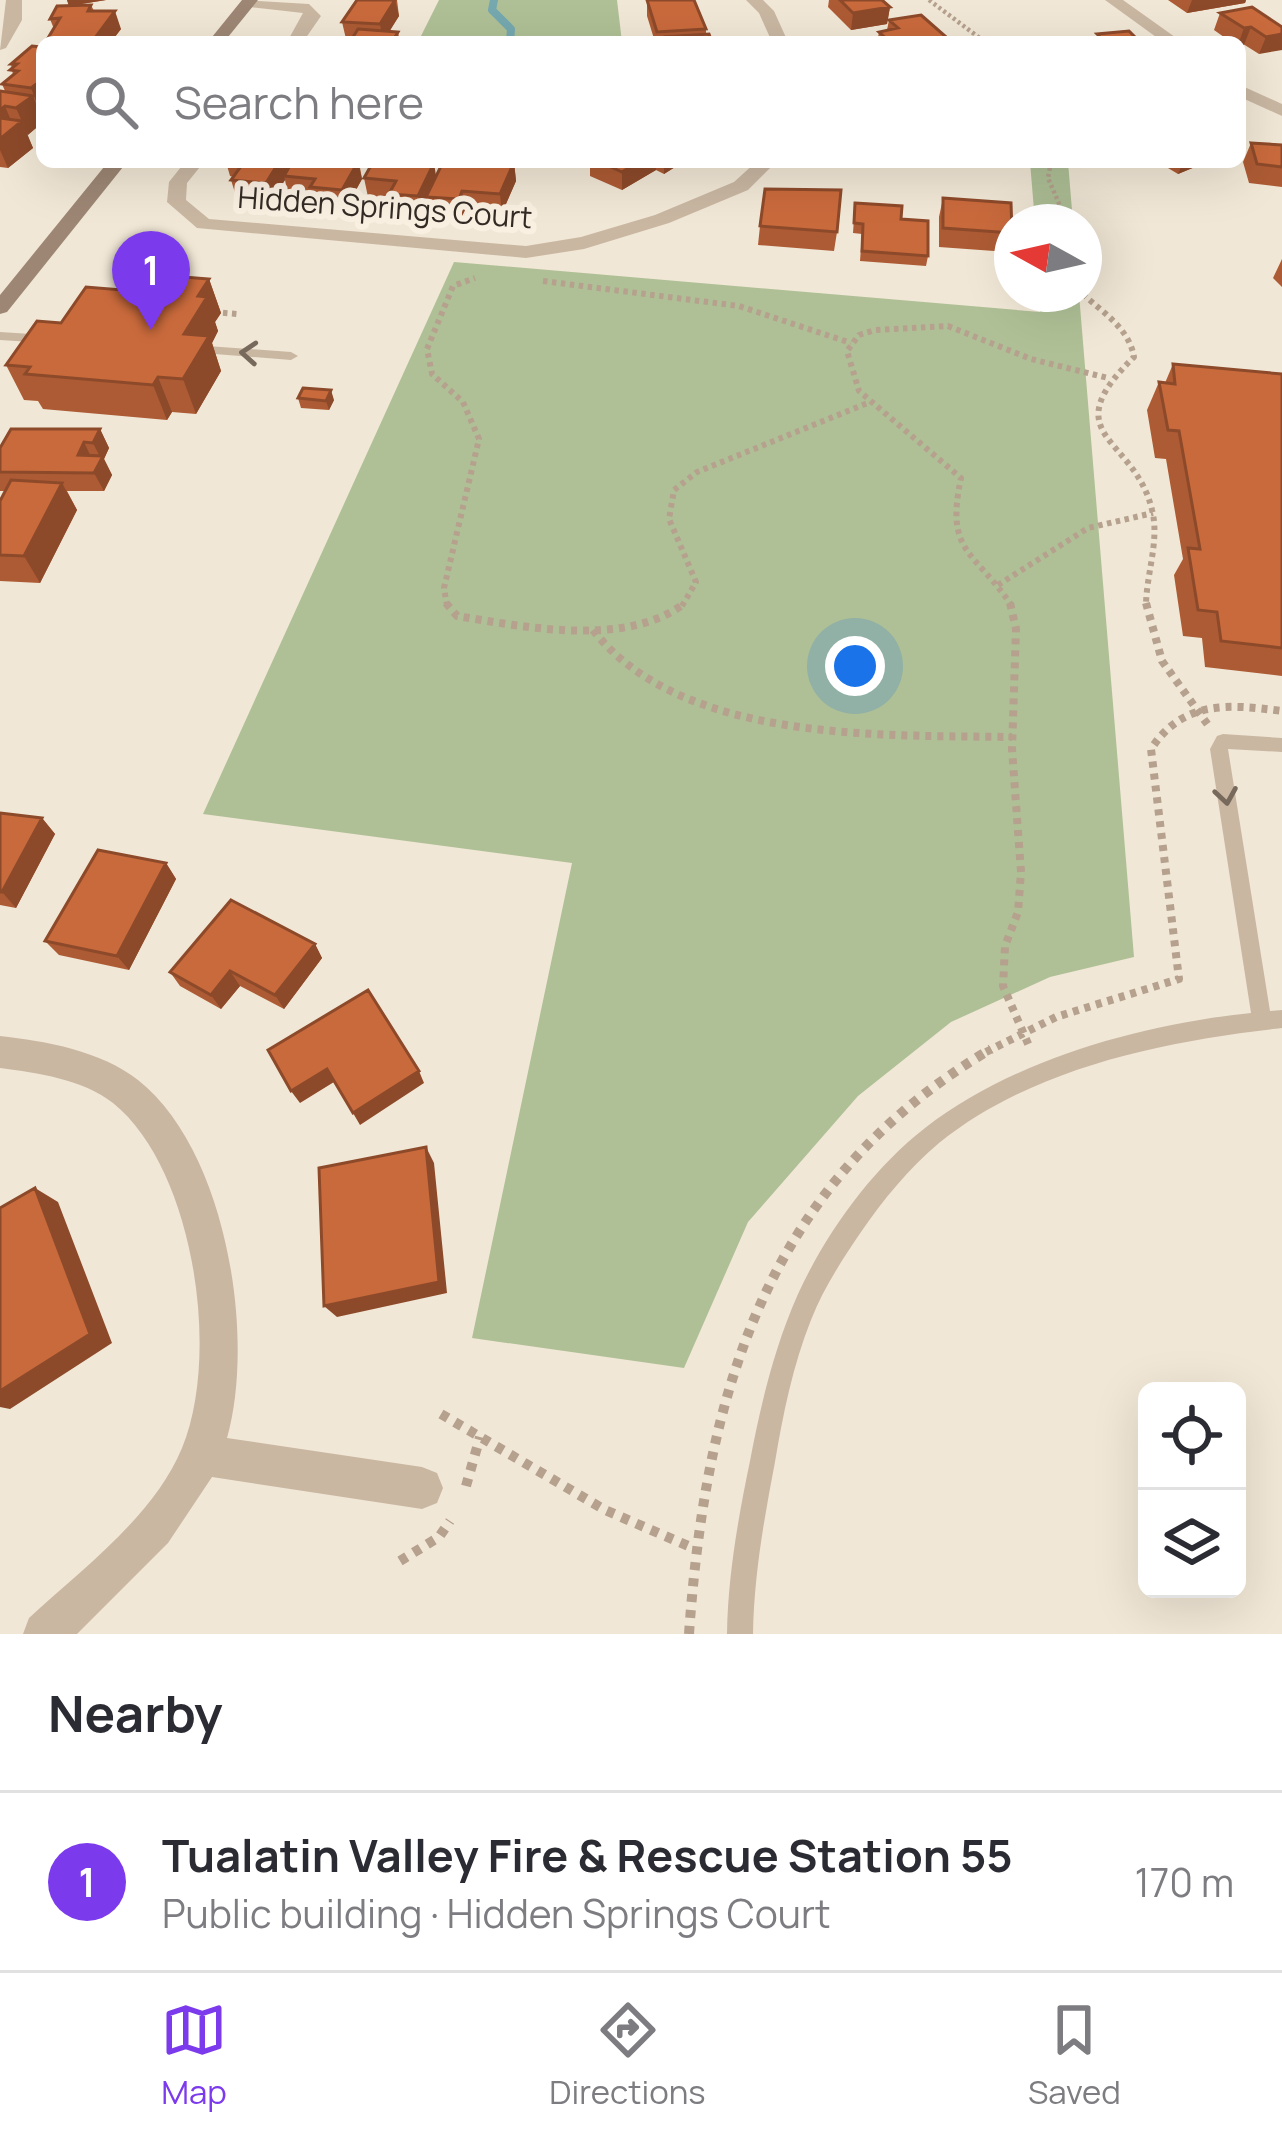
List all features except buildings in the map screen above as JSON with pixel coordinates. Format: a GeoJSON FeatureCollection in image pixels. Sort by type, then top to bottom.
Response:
{"type":"FeatureCollection","features":[{"type":"Feature","properties":{"kind":"main road"},"geometry":{"type":"LineString","coordinates":[[221,36],[249,1]]}},
{"type":"Feature","properties":{"kind":"main road"},"geometry":{"type":"LineString","coordinates":[[0,308],[113,168]]}},
{"type":"Feature","properties":{"kind":"street"},"geometry":{"type":"LineString","coordinates":[[0,45],[14,20],[14,0]]}},
{"type":"Feature","properties":{"kind":"street"},"geometry":{"type":"LineString","coordinates":[[754,0],[766,11],[777,36]]}},
{"type":"Feature","properties":{"kind":"street"},"geometry":{"type":"LineString","coordinates":[[1113,0],[1165,36]]}},
{"type":"Feature","properties":{"kind":"street"},"geometry":{"type":"LineString","coordinates":[[249,1],[309,9],[314,16],[299,36]]}},
{"type":"Feature","properties":{"kind":"street"},"geometry":{"type":"LineString","coordinates":[[1246,93],[1282,111]]}},
{"type":"Feature","properties":{"kind":"street","name":"Hidden Springs Court"},"geometry":{"type":"LineString","coordinates":[[190,168],[178,182],[176,202],[204,224],[526,252],[584,243],[662,219],[741,186],[760,168]]}},
{"type":"Feature","properties":{"kind":"street"},"geometry":{"type":"LineString","coordinates":[[0,1052],[99,1075],[130,1095],[176,1158],[201,1217],[215,1304],[217,1379],[201,1455],[152,1529],[45,1634]]}},
{"type":"Feature","properties":{"kind":"street"},"geometry":{"type":"LineString","coordinates":[[201,1455],[422,1488]]}},
{"type":"Feature","properties":{"kind":"lane"},"geometry":{"type":"LineString","coordinates":[[0,336],[56,340]]}},
{"type":"Feature","properties":{"kind":"lane"},"geometry":{"type":"LineString","coordinates":[[207,350],[291,356]]}},
{"type":"Feature","properties":{"kind":"lane"},"geometry":{"type":"LineString","coordinates":[[740,1634],[750,1524],[783,1370],[817,1280],[891,1178],[943,1127],[1045,1074],[1172,1033],[1272,1020],[1219,749],[1223,741],[1282,745]]}},
{"type":"Feature","properties":{"kind":"path"},"geometry":{"type":"LineString","coordinates":[[929,0],[977,36]]}},
{"type":"Feature","properties":{"kind":"path"},"geometry":{"type":"LineString","coordinates":[[1050,168],[1048,178],[1059,204]]}},
{"type":"Feature","properties":{"kind":"path"},"geometry":{"type":"LineString","coordinates":[[489,276],[467,278],[453,286],[427,349],[432,374],[456,392],[477,418],[479,439],[444,588],[446,605],[457,616],[593,630],[658,617],[684,605],[696,582],[669,520],[674,490],[697,472],[870,403]]}},
{"type":"Feature","properties":{"kind":"path"},"geometry":{"type":"LineString","coordinates":[[536,280],[759,307],[805,321],[851,343]]}},
{"type":"Feature","properties":{"kind":"path"},"geometry":{"type":"LineString","coordinates":[[196,310],[237,314]]}},
{"type":"Feature","properties":{"kind":"path"},"geometry":{"type":"LineString","coordinates":[[1102,311],[1124,330],[1134,347],[1134,357],[1108,378],[1097,410],[1102,430],[1147,494],[1153,513],[1145,582],[1150,632],[1158,656],[1187,702],[1223,741]]}},
{"type":"Feature","properties":{"kind":"path"},"geometry":{"type":"LineString","coordinates":[[1045,1074],[1004,986],[1005,946],[1018,912],[1021,872],[1012,737],[1016,629],[1012,607],[956,536],[953,515],[961,478],[870,403],[852,377],[848,350],[851,343],[875,330],[948,326],[1030,359],[1108,378]]}},
{"type":"Feature","properties":{"kind":"path"},"geometry":{"type":"LineString","coordinates":[[998,585],[1066,535],[1114,518],[1153,513]]}},
{"type":"Feature","properties":{"kind":"path"},"geometry":{"type":"LineString","coordinates":[[593,630],[621,663],[699,701],[786,724],[1012,737]]}},
{"type":"Feature","properties":{"kind":"path"},"geometry":{"type":"LineString","coordinates":[[441,1414],[605,1510],[693,1548]]}},
{"type":"Feature","properties":{"kind":"green space"},"geometry":{"type":"Polygon","coordinates":[[[439,0],[617,0],[621,36],[421,36],[439,0]]]}},
{"type":"Feature","properties":{"kind":"green space"},"geometry":{"type":"Polygon","coordinates":[[[1030,168],[1068,168],[1072,204],[1034,204],[1030,168]]]}},
{"type":"Feature","properties":{"kind":"green space"},"geometry":{"type":"Polygon","coordinates":[[[454,262],[994,308],[994,312],[1080,312],[1134,957],[1050,977],[951,1022],[858,1096],[748,1222],[684,1368],[472,1338],[572,863],[203,814],[454,262]]]}},
{"type":"Feature","properties":{"kind":"waterway"},"geometry":{"type":"LineString","coordinates":[[494,0],[492,10],[511,29],[510,36]]}},
{"type":"Feature","properties":{"kind":"place","name":"Tualatin Valley Fire & Rescue Station 55"},"geometry":{"type":"Point","coordinates":[151,330]}}]}
